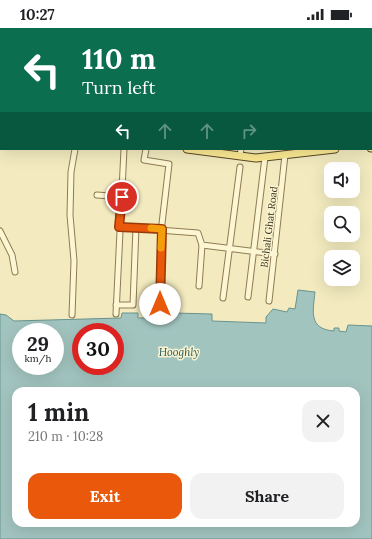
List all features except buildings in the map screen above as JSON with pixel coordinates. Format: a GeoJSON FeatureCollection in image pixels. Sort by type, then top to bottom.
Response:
{"type":"FeatureCollection","features":[{"type":"Feature","properties":{"kind":"main road"},"geometry":{"type":"LineString","coordinates":[[200,150],[241,153],[265,157],[314,150]]}},
{"type":"Feature","properties":{"kind":"street"},"geometry":{"type":"LineString","coordinates":[[72,315],[74,261],[70,215],[70,194],[75,150]]}},
{"type":"Feature","properties":{"kind":"street"},"geometry":{"type":"LineString","coordinates":[[116,314],[119,227],[124,150]]}},
{"type":"Feature","properties":{"kind":"street"},"geometry":{"type":"LineString","coordinates":[[146,150],[144,160],[169,164],[162,229],[160,304]]}},
{"type":"Feature","properties":{"kind":"street","name":"Bichali Ghat Road"},"geometry":{"type":"LineString","coordinates":[[268,301],[275,254],[285,155]]}},
{"type":"Feature","properties":{"kind":"street"},"geometry":{"type":"LineString","coordinates":[[248,297],[265,157]]}},
{"type":"Feature","properties":{"kind":"street"},"geometry":{"type":"LineString","coordinates":[[223,298],[228,248],[240,167]]}},
{"type":"Feature","properties":{"kind":"street"},"geometry":{"type":"LineString","coordinates":[[97,195],[122,197]]}},
{"type":"Feature","properties":{"kind":"street"},"geometry":{"type":"LineString","coordinates":[[119,227],[198,232],[202,245],[199,286]]}},
{"type":"Feature","properties":{"kind":"street"},"geometry":{"type":"LineString","coordinates":[[116,305],[132,305],[136,227]]}},
{"type":"Feature","properties":{"kind":"street"},"geometry":{"type":"LineString","coordinates":[[0,231],[12,255],[15,272]]}},
{"type":"Feature","properties":{"kind":"street"},"geometry":{"type":"LineString","coordinates":[[202,245],[275,254]]}},
{"type":"Feature","properties":{"kind":"water","name":"Hooghly"},"geometry":{"type":"Polygon","coordinates":[[[298,290],[315,292],[313,312],[316,323],[320,327],[326,330],[334,331],[334,328],[339,328],[339,331],[346,332],[348,325],[372,326],[372,539],[0,539],[0,314],[6,315],[14,321],[121,318],[122,313],[138,313],[138,318],[157,318],[174,313],[212,314],[212,321],[266,323],[266,317],[273,309],[287,312],[289,308],[295,309],[298,290]]]}},
{"type":"Feature","properties":{"kind":"slow traffic"},"geometry":{"type":"LineString","coordinates":[[151,228],[162,229],[161,248]]}},
{"type":"Feature","properties":{"kind":"route"},"geometry":{"type":"LineString","coordinates":[[122,197],[119,227],[162,229],[160,304]]}}]}
